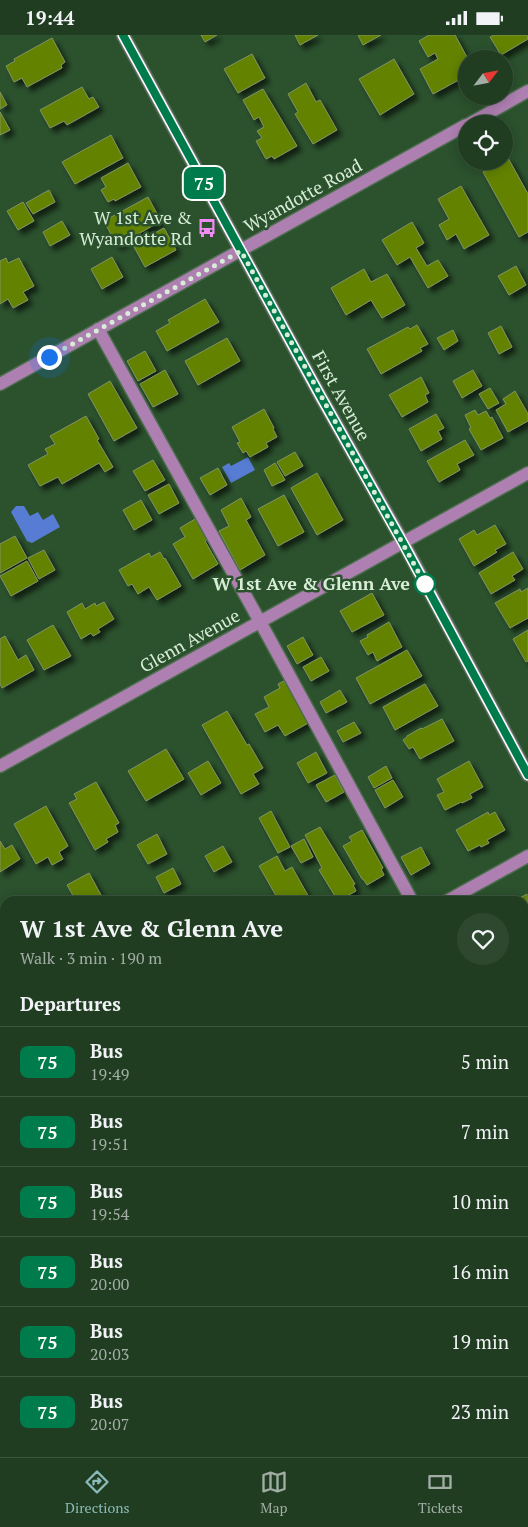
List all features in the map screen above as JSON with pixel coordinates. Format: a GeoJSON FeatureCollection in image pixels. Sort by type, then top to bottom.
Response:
{"type":"FeatureCollection","features":[{"type":"Feature","properties":{"kind":"street","name":"First Avenue"},"geometry":{"type":"LineString","coordinates":[[123,35],[403,543],[528,775]]}},
{"type":"Feature","properties":{"kind":"street","name":"Wyandotte Road"},"geometry":{"type":"LineString","coordinates":[[486,115],[528,91]]}},
{"type":"Feature","properties":{"kind":"street","name":"Wyandotte Road"},"geometry":{"type":"LineString","coordinates":[[0,384],[458,131]]}},
{"type":"Feature","properties":{"kind":"street"},"geometry":{"type":"LineString","coordinates":[[98,329],[409,896]]}},
{"type":"Feature","properties":{"kind":"street","name":"Glenn Avenue"},"geometry":{"type":"LineString","coordinates":[[0,766],[528,473]]}},
{"type":"Feature","properties":{"kind":"street"},"geometry":{"type":"LineString","coordinates":[[455,896],[528,855]]}},
{"type":"Feature","properties":{"kind":"water"},"geometry":{"type":"Polygon","coordinates":[[[248,457],[255,470],[231,483],[222,467],[229,463],[231,466],[248,457]]]}},
{"type":"Feature","properties":{"kind":"water"},"geometry":{"type":"Polygon","coordinates":[[[16,506],[24,506],[30,516],[38,512],[43,520],[53,514],[60,527],[32,543],[27,541],[11,512],[16,506]]]}},
{"type":"Feature","properties":{"kind":"building"},"geometry":{"type":"Polygon","coordinates":[[[201,35],[217,35],[205,42],[201,35]]]}},
{"type":"Feature","properties":{"kind":"building"},"geometry":{"type":"Polygon","coordinates":[[[295,35],[318,35],[300,45],[295,35]]]}},
{"type":"Feature","properties":{"kind":"building"},"geometry":{"type":"Polygon","coordinates":[[[358,35],[381,35],[363,45],[358,35]]]}},
{"type":"Feature","properties":{"kind":"building"},"geometry":{"type":"Polygon","coordinates":[[[429,35],[455,35],[463,50],[458,50],[458,80],[433,94],[420,69],[438,59],[435,53],[428,57],[419,41],[429,35]]]}},
{"type":"Feature","properties":{"kind":"building"},"geometry":{"type":"Polygon","coordinates":[[[494,35],[527,35],[528,39],[509,50],[498,50],[490,37],[494,35]]]}},
{"type":"Feature","properties":{"kind":"building"},"geometry":{"type":"Polygon","coordinates":[[[52,38],[65,62],[61,65],[62,68],[27,87],[22,78],[14,82],[6,66],[15,61],[14,59],[52,38]]]}},
{"type":"Feature","properties":{"kind":"building"},"geometry":{"type":"Polygon","coordinates":[[[252,54],[265,78],[238,93],[224,69],[252,54]]]}},
{"type":"Feature","properties":{"kind":"building"},"geometry":{"type":"Polygon","coordinates":[[[394,59],[414,94],[380,115],[359,79],[394,59]]]}},
{"type":"Feature","properties":{"kind":"building"},"geometry":{"type":"Polygon","coordinates":[[[306,83],[316,102],[320,100],[337,130],[313,144],[295,114],[298,112],[288,94],[306,83]]]}},
{"type":"Feature","properties":{"kind":"building"},"geometry":{"type":"Polygon","coordinates":[[[82,87],[89,99],[93,97],[99,107],[67,125],[64,121],[50,128],[40,110],[82,87]]]}},
{"type":"Feature","properties":{"kind":"building"},"geometry":{"type":"Polygon","coordinates":[[[263,89],[297,146],[274,159],[272,156],[266,159],[256,141],[262,138],[257,131],[264,127],[259,117],[254,120],[243,100],[263,89]]]}},
{"type":"Feature","properties":{"kind":"building"},"geometry":{"type":"Polygon","coordinates":[[[0,92],[7,105],[0,109],[0,92]]]}},
{"type":"Feature","properties":{"kind":"building"},"geometry":{"type":"Polygon","coordinates":[[[0,112],[10,130],[0,135],[0,112]]]}},
{"type":"Feature","properties":{"kind":"building"},"geometry":{"type":"Polygon","coordinates":[[[111,135],[123,158],[75,184],[62,162],[111,135]]]}},
{"type":"Feature","properties":{"kind":"building"},"geometry":{"type":"Polygon","coordinates":[[[128,163],[141,187],[115,201],[114,199],[108,202],[101,190],[106,187],[101,178],[128,163]]]}},
{"type":"Feature","properties":{"kind":"building"},"geometry":{"type":"Polygon","coordinates":[[[513,167],[528,194],[528,232],[519,237],[483,172],[487,170],[513,170],[513,167]]]}},
{"type":"Feature","properties":{"kind":"building"},"geometry":{"type":"Polygon","coordinates":[[[461,186],[489,235],[464,249],[456,234],[447,240],[439,225],[449,219],[438,199],[461,186]]]}},
{"type":"Feature","properties":{"kind":"building"},"geometry":{"type":"Polygon","coordinates":[[[49,190],[55,202],[33,214],[26,203],[49,190]]]}},
{"type":"Feature","properties":{"kind":"building"},"geometry":{"type":"Polygon","coordinates":[[[148,197],[161,221],[117,246],[104,221],[148,197]]]}},
{"type":"Feature","properties":{"kind":"building"},"geometry":{"type":"Polygon","coordinates":[[[23,202],[34,221],[18,230],[7,211],[23,202]]]}},
{"type":"Feature","properties":{"kind":"building"},"geometry":{"type":"Polygon","coordinates":[[[62,221],[70,235],[50,246],[43,232],[62,221]]]}},
{"type":"Feature","properties":{"kind":"building"},"geometry":{"type":"Polygon","coordinates":[[[412,222],[424,243],[416,248],[427,266],[438,260],[448,276],[428,288],[410,257],[397,265],[382,240],[412,222]]]}},
{"type":"Feature","properties":{"kind":"building"},"geometry":{"type":"Polygon","coordinates":[[[164,228],[176,250],[145,267],[133,245],[164,228]]]}},
{"type":"Feature","properties":{"kind":"building"},"geometry":{"type":"Polygon","coordinates":[[[112,257],[123,277],[102,289],[91,269],[112,257]]]}},
{"type":"Feature","properties":{"kind":"building"},"geometry":{"type":"Polygon","coordinates":[[[6,258],[8,263],[19,258],[34,286],[23,292],[28,300],[13,308],[8,299],[0,304],[0,261],[6,258]]]}},
{"type":"Feature","properties":{"kind":"building"},"geometry":{"type":"Polygon","coordinates":[[[516,266],[526,285],[509,295],[498,276],[516,266]]]}},
{"type":"Feature","properties":{"kind":"building"},"geometry":{"type":"Polygon","coordinates":[[[364,269],[371,282],[387,274],[405,305],[382,318],[371,300],[346,315],[331,288],[364,269]]]}},
{"type":"Feature","properties":{"kind":"building"},"geometry":{"type":"Polygon","coordinates":[[[205,299],[219,322],[167,351],[156,331],[170,323],[168,320],[205,299]]]}},
{"type":"Feature","properties":{"kind":"building"},"geometry":{"type":"Polygon","coordinates":[[[417,325],[428,344],[420,348],[422,351],[381,374],[367,349],[408,327],[410,329],[417,325]]]}},
{"type":"Feature","properties":{"kind":"building"},"geometry":{"type":"Polygon","coordinates":[[[501,326],[512,347],[499,354],[488,333],[501,326]]]}},
{"type":"Feature","properties":{"kind":"building"},"geometry":{"type":"Polygon","coordinates":[[[453,330],[458,341],[444,350],[437,338],[453,330]]]}},
{"type":"Feature","properties":{"kind":"building"},"geometry":{"type":"Polygon","coordinates":[[[227,338],[240,361],[198,385],[185,361],[227,338]]]}},
{"type":"Feature","properties":{"kind":"building"},"geometry":{"type":"Polygon","coordinates":[[[145,351],[156,371],[138,381],[127,361],[145,351]]]}},
{"type":"Feature","properties":{"kind":"building"},"geometry":{"type":"Polygon","coordinates":[[[165,370],[178,394],[153,407],[140,384],[165,370]]]}},
{"type":"Feature","properties":{"kind":"building"},"geometry":{"type":"Polygon","coordinates":[[[473,370],[482,386],[462,398],[453,381],[473,370]]]}},
{"type":"Feature","properties":{"kind":"building"},"geometry":{"type":"Polygon","coordinates":[[[421,377],[429,393],[425,395],[428,402],[402,417],[389,395],[421,377]]]}},
{"type":"Feature","properties":{"kind":"building"},"geometry":{"type":"Polygon","coordinates":[[[110,381],[137,428],[114,441],[88,394],[110,381]]]}},
{"type":"Feature","properties":{"kind":"building"},"geometry":{"type":"Polygon","coordinates":[[[490,388],[499,403],[488,409],[479,394],[490,388]]]}},
{"type":"Feature","properties":{"kind":"building"},"geometry":{"type":"Polygon","coordinates":[[[515,391],[528,414],[528,421],[508,432],[496,410],[506,404],[503,399],[515,391]]]}},
{"type":"Feature","properties":{"kind":"building"},"geometry":{"type":"Polygon","coordinates":[[[264,409],[277,437],[266,443],[268,447],[250,457],[246,451],[243,453],[237,443],[240,442],[232,427],[264,409]]]}},
{"type":"Feature","properties":{"kind":"building"},"geometry":{"type":"Polygon","coordinates":[[[475,410],[478,415],[486,411],[490,418],[492,417],[503,438],[481,450],[469,429],[471,428],[465,415],[475,410]]]}},
{"type":"Feature","properties":{"kind":"building"},"geometry":{"type":"Polygon","coordinates":[[[436,414],[444,428],[438,431],[442,439],[421,451],[409,429],[436,414]]]}},
{"type":"Feature","properties":{"kind":"building"},"geometry":{"type":"Polygon","coordinates":[[[86,416],[99,439],[97,440],[113,467],[105,472],[99,463],[62,484],[58,477],[40,486],[28,465],[48,454],[45,449],[55,444],[50,436],[86,416]]]}},
{"type":"Feature","properties":{"kind":"building"},"geometry":{"type":"Polygon","coordinates":[[[465,440],[474,455],[457,464],[460,470],[439,482],[427,461],[465,440]]]}},
{"type":"Feature","properties":{"kind":"building"},"geometry":{"type":"Polygon","coordinates":[[[295,452],[303,466],[285,476],[277,462],[295,452]]]}},
{"type":"Feature","properties":{"kind":"building"},"geometry":{"type":"Polygon","coordinates":[[[153,460],[165,480],[145,491],[133,471],[153,460]]]}},
{"type":"Feature","properties":{"kind":"building"},"geometry":{"type":"Polygon","coordinates":[[[275,463],[285,480],[272,486],[264,470],[275,463]]]}},
{"type":"Feature","properties":{"kind":"building"},"geometry":{"type":"Polygon","coordinates":[[[218,468],[227,485],[210,495],[200,478],[218,468]]]}},
{"type":"Feature","properties":{"kind":"building"},"geometry":{"type":"Polygon","coordinates":[[[317,473],[343,520],[317,535],[291,488],[317,473]]]}},
{"type":"Feature","properties":{"kind":"building"},"geometry":{"type":"Polygon","coordinates":[[[169,484],[179,503],[159,514],[148,495],[169,484]]]}},
{"type":"Feature","properties":{"kind":"building"},"geometry":{"type":"Polygon","coordinates":[[[284,495],[304,532],[278,546],[258,509],[284,495]]]}},
{"type":"Feature","properties":{"kind":"building"},"geometry":{"type":"Polygon","coordinates":[[[241,498],[251,517],[246,520],[265,555],[240,570],[219,531],[229,526],[221,510],[241,498]]]}},
{"type":"Feature","properties":{"kind":"building"},"geometry":{"type":"Polygon","coordinates":[[[141,500],[152,520],[134,530],[123,510],[141,500]]]}},
{"type":"Feature","properties":{"kind":"building"},"geometry":{"type":"Polygon","coordinates":[[[195,519],[208,540],[205,541],[218,564],[193,579],[173,544],[185,537],[180,528],[195,519]]]}},
{"type":"Feature","properties":{"kind":"building"},"geometry":{"type":"Polygon","coordinates":[[[495,525],[506,544],[474,566],[459,539],[474,530],[477,535],[495,525]]]}},
{"type":"Feature","properties":{"kind":"building"},"geometry":{"type":"Polygon","coordinates":[[[15,536],[27,558],[0,573],[0,544],[15,536]]]}},
{"type":"Feature","properties":{"kind":"building"},"geometry":{"type":"Polygon","coordinates":[[[44,550],[55,570],[39,579],[28,558],[44,550]]]}},
{"type":"Feature","properties":{"kind":"building"},"geometry":{"type":"Polygon","coordinates":[[[160,552],[181,586],[157,600],[149,587],[138,594],[132,584],[128,586],[119,570],[149,553],[151,557],[160,552]]]}},
{"type":"Feature","properties":{"kind":"building"},"geometry":{"type":"Polygon","coordinates":[[[513,552],[523,569],[512,576],[515,580],[491,594],[479,573],[513,552]]]}},
{"type":"Feature","properties":{"kind":"building"},"geometry":{"type":"Polygon","coordinates":[[[27,561],[38,581],[11,596],[0,576],[27,561]]]}},
{"type":"Feature","properties":{"kind":"building"},"geometry":{"type":"Polygon","coordinates":[[[528,588],[528,618],[510,628],[495,603],[520,589],[521,592],[528,588]]]}},
{"type":"Feature","properties":{"kind":"building"},"geometry":{"type":"Polygon","coordinates":[[[372,593],[384,615],[352,632],[340,611],[372,593]]]}},
{"type":"Feature","properties":{"kind":"building"},"geometry":{"type":"Polygon","coordinates":[[[104,602],[114,619],[98,629],[100,632],[93,636],[91,633],[81,639],[67,612],[82,603],[85,609],[95,603],[96,606],[104,602]]]}},
{"type":"Feature","properties":{"kind":"building"},"geometry":{"type":"Polygon","coordinates":[[[389,622],[402,647],[377,661],[373,652],[368,655],[360,641],[389,622]]]}},
{"type":"Feature","properties":{"kind":"building"},"geometry":{"type":"Polygon","coordinates":[[[53,625],[71,656],[44,670],[27,640],[53,625]]]}},
{"type":"Feature","properties":{"kind":"building"},"geometry":{"type":"Polygon","coordinates":[[[528,630],[528,661],[526,662],[513,639],[528,630]]]}},
{"type":"Feature","properties":{"kind":"building"},"geometry":{"type":"Polygon","coordinates":[[[5,636],[18,660],[26,655],[34,670],[2,688],[0,684],[0,639],[5,636]]]}},
{"type":"Feature","properties":{"kind":"building"},"geometry":{"type":"Polygon","coordinates":[[[303,637],[313,655],[297,664],[287,646],[303,637]]]}},
{"type":"Feature","properties":{"kind":"building"},"geometry":{"type":"Polygon","coordinates":[[[407,650],[422,676],[370,704],[356,678],[407,650]]]}},
{"type":"Feature","properties":{"kind":"building"},"geometry":{"type":"Polygon","coordinates":[[[321,657],[329,671],[311,681],[303,667],[321,657]]]}},
{"type":"Feature","properties":{"kind":"building"},"geometry":{"type":"Polygon","coordinates":[[[284,681],[286,685],[289,683],[310,722],[285,736],[278,725],[265,732],[255,714],[269,707],[264,697],[280,688],[278,684],[284,681]]]}},
{"type":"Feature","properties":{"kind":"building"},"geometry":{"type":"Polygon","coordinates":[[[425,684],[438,706],[395,730],[383,707],[425,684]]]}},
{"type":"Feature","properties":{"kind":"building"},"geometry":{"type":"Polygon","coordinates":[[[340,690],[347,702],[326,713],[320,702],[340,690]]]}},
{"type":"Feature","properties":{"kind":"building"},"geometry":{"type":"Polygon","coordinates":[[[227,711],[263,768],[253,774],[259,784],[241,794],[202,725],[227,711]]]}},
{"type":"Feature","properties":{"kind":"building"},"geometry":{"type":"Polygon","coordinates":[[[442,719],[454,741],[420,759],[413,747],[409,749],[403,740],[421,728],[442,719]]]}},
{"type":"Feature","properties":{"kind":"building"},"geometry":{"type":"Polygon","coordinates":[[[354,722],[361,733],[343,742],[337,731],[354,722]]]}},
{"type":"Feature","properties":{"kind":"building"},"geometry":{"type":"Polygon","coordinates":[[[166,749],[184,779],[146,801],[128,771],[166,749]]]}},
{"type":"Feature","properties":{"kind":"building"},"geometry":{"type":"Polygon","coordinates":[[[316,752],[327,773],[308,783],[297,763],[316,752]]]}},
{"type":"Feature","properties":{"kind":"building"},"geometry":{"type":"Polygon","coordinates":[[[208,761],[221,783],[201,795],[188,773],[208,761]]]}},
{"type":"Feature","properties":{"kind":"building"},"geometry":{"type":"Polygon","coordinates":[[[469,761],[483,787],[470,794],[472,798],[445,810],[437,795],[444,792],[437,779],[469,761]]]}},
{"type":"Feature","properties":{"kind":"building"},"geometry":{"type":"Polygon","coordinates":[[[386,766],[392,778],[374,788],[368,777],[386,766]]]}},
{"type":"Feature","properties":{"kind":"building"},"geometry":{"type":"Polygon","coordinates":[[[335,775],[344,792],[326,802],[316,785],[335,775]]]}},
{"type":"Feature","properties":{"kind":"building"},"geometry":{"type":"Polygon","coordinates":[[[393,780],[403,797],[385,808],[375,790],[393,780]]]}},
{"type":"Feature","properties":{"kind":"building"},"geometry":{"type":"Polygon","coordinates":[[[96,782],[119,823],[115,825],[118,832],[106,839],[108,842],[95,850],[69,803],[77,799],[74,794],[96,782]]]}},
{"type":"Feature","properties":{"kind":"building"},"geometry":{"type":"Polygon","coordinates":[[[46,806],[68,846],[59,852],[63,859],[52,865],[48,857],[36,864],[14,824],[46,806]]]}},
{"type":"Feature","properties":{"kind":"building"},"geometry":{"type":"Polygon","coordinates":[[[271,811],[290,847],[278,853],[259,818],[271,811]]]}},
{"type":"Feature","properties":{"kind":"building"},"geometry":{"type":"Polygon","coordinates":[[[488,812],[489,815],[495,812],[505,830],[487,840],[489,843],[468,851],[456,830],[488,812]]]}},
{"type":"Feature","properties":{"kind":"building"},"geometry":{"type":"Polygon","coordinates":[[[320,827],[355,884],[353,885],[356,891],[347,896],[335,896],[319,870],[322,868],[305,835],[320,827]]]}},
{"type":"Feature","properties":{"kind":"building"},"geometry":{"type":"Polygon","coordinates":[[[362,830],[383,868],[381,869],[384,875],[367,885],[343,846],[352,841],[349,837],[362,830]]]}},
{"type":"Feature","properties":{"kind":"building"},"geometry":{"type":"Polygon","coordinates":[[[157,834],[167,854],[148,864],[137,845],[157,834]]]}},
{"type":"Feature","properties":{"kind":"building"},"geometry":{"type":"Polygon","coordinates":[[[304,839],[313,857],[301,863],[291,846],[304,839]]]}},
{"type":"Feature","properties":{"kind":"building"},"geometry":{"type":"Polygon","coordinates":[[[0,841],[5,849],[12,845],[20,859],[0,872],[0,841]]]}},
{"type":"Feature","properties":{"kind":"building"},"geometry":{"type":"Polygon","coordinates":[[[223,846],[232,862],[214,872],[205,856],[223,846]]]}},
{"type":"Feature","properties":{"kind":"building"},"geometry":{"type":"Polygon","coordinates":[[[421,847],[430,864],[411,875],[401,857],[421,847]]]}},
{"type":"Feature","properties":{"kind":"building"},"geometry":{"type":"Polygon","coordinates":[[[277,856],[285,871],[292,867],[308,896],[276,896],[259,866],[277,856]]]}},
{"type":"Feature","properties":{"kind":"building"},"geometry":{"type":"Polygon","coordinates":[[[173,868],[181,884],[164,893],[156,877],[173,868]]]}},
{"type":"Feature","properties":{"kind":"building"},"geometry":{"type":"Polygon","coordinates":[[[89,873],[101,895],[73,896],[67,885],[89,873]]]}},
{"type":"Feature","properties":{"kind":"bus line","name":"75"},"geometry":{"type":"LineString","coordinates":[[123,35],[403,543],[528,775]]}},
{"type":"Feature","properties":{"kind":"place","name":"W 1st Ave & Wyandotte Rd"},"geometry":{"type":"Point","coordinates":[207,228]}},
{"type":"Feature","properties":{"kind":"place","name":"W 1st Ave & Glenn Ave"},"geometry":{"type":"Point","coordinates":[425,584]}},
{"type":"Feature","properties":{"kind":"route"},"geometry":{"type":"LineString","coordinates":[[49,357],[241,251],[425,584]]}}]}
